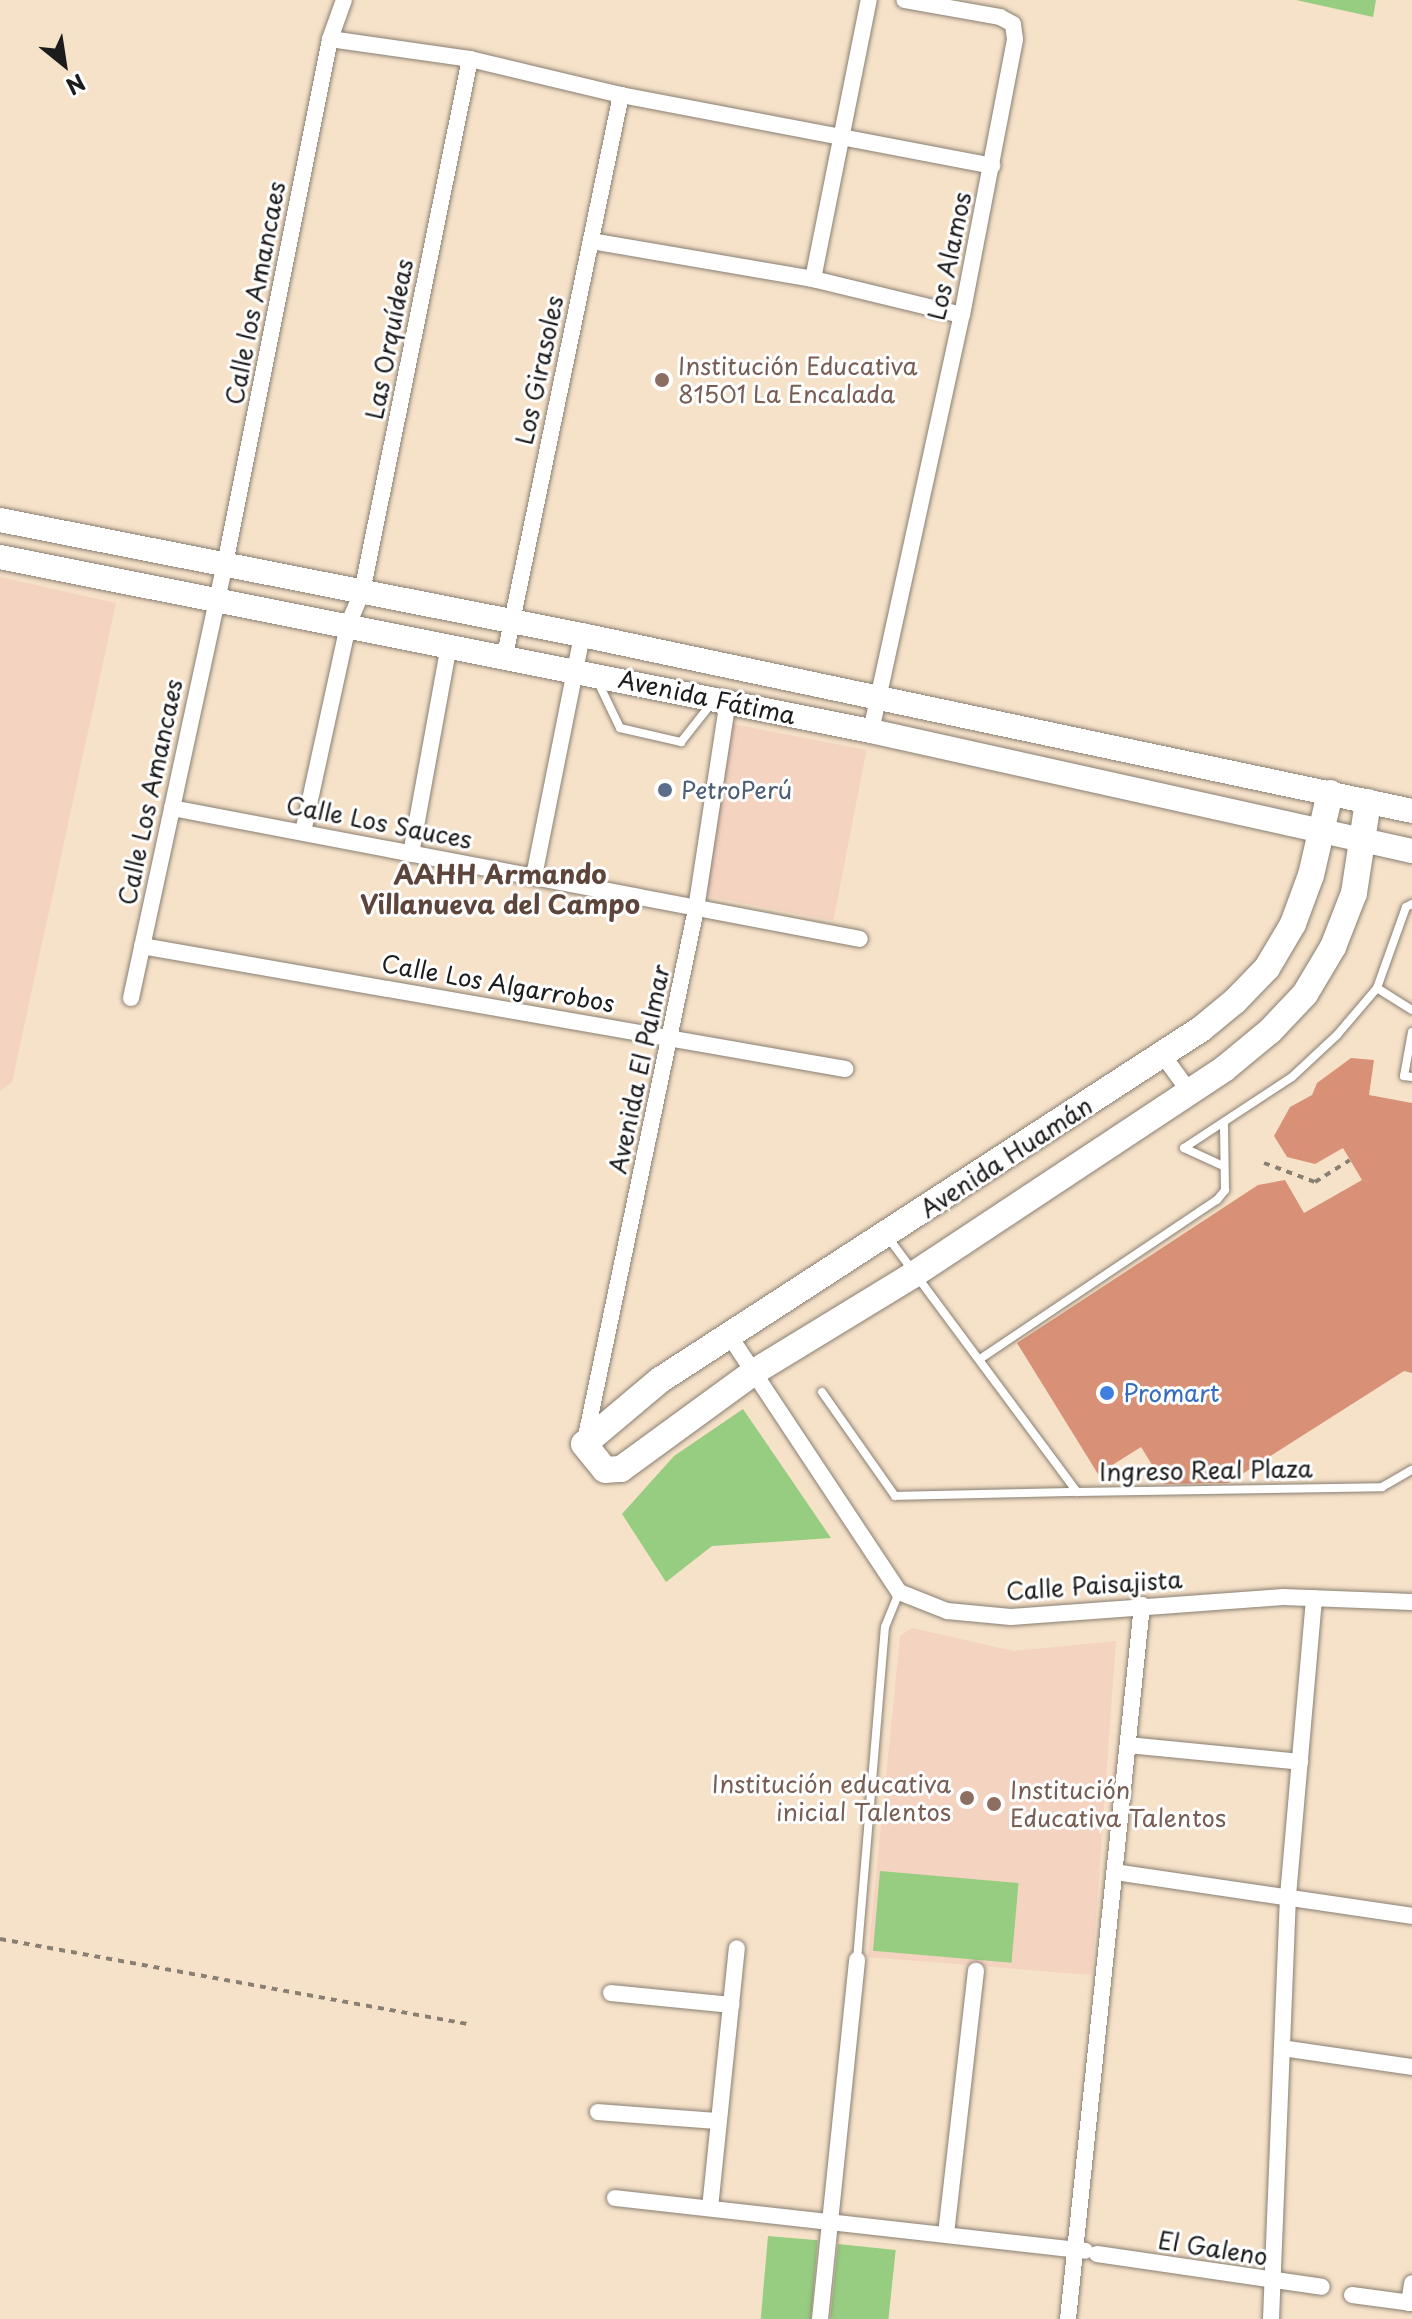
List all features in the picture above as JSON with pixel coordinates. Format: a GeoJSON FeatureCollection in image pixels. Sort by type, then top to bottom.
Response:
{"type":"FeatureCollection","features":[{"type":"Feature","properties":{"kind":"main road","name":"Avenida Fátima"},"geometry":{"type":"LineString","coordinates":[[0,520],[582,635],[1412,811]]}},
{"type":"Feature","properties":{"kind":"main road","name":"Avenida Fátima"},"geometry":{"type":"LineString","coordinates":[[0,557],[215,596],[871,731],[1412,851]]}},
{"type":"Feature","properties":{"kind":"main road"},"geometry":{"type":"LineString","coordinates":[[1117,786],[1126,750]]}},
{"type":"Feature","properties":{"kind":"main road","name":"Avenida Huamán"},"geometry":{"type":"LineString","coordinates":[[1330,793],[1322,832],[1293,924],[1267,968],[1235,1001],[1162,1054],[886,1236],[660,1380],[584,1444],[605,1470],[614,1473],[754,1372],[913,1275],[1189,1091],[1270,1031],[1305,994],[1333,947],[1354,893],[1368,802]]}},
{"type":"Feature","properties":{"kind":"street","name":"Calle los Amancaes"},"geometry":{"type":"LineString","coordinates":[[215,596],[225,564],[330,39],[344,0]]}},
{"type":"Feature","properties":{"kind":"street"},"geometry":{"type":"LineString","coordinates":[[813,279],[845,137],[869,0]]}},
{"type":"Feature","properties":{"kind":"street","name":"Los Alamos"},"geometry":{"type":"LineString","coordinates":[[871,731],[875,697],[962,315],[1015,39],[1013,24],[1000,17],[905,0]]}},
{"type":"Feature","properties":{"kind":"street"},"geometry":{"type":"LineString","coordinates":[[330,39],[470,59],[621,95],[992,166]]}},
{"type":"Feature","properties":{"kind":"street","name":"Las Orquídeas"},"geometry":{"type":"LineString","coordinates":[[303,832],[348,625],[362,592],[470,59]]}},
{"type":"Feature","properties":{"kind":"street","name":"Los Girasoles"},"geometry":{"type":"LineString","coordinates":[[505,655],[621,95]]}},
{"type":"Feature","properties":{"kind":"street"},"geometry":{"type":"LineString","coordinates":[[591,241],[813,279],[962,315]]}},
{"type":"Feature","properties":{"kind":"street","name":"Calle Los Amancaes"},"geometry":{"type":"LineString","coordinates":[[131,998],[215,596]]}},
{"type":"Feature","properties":{"kind":"street"},"geometry":{"type":"LineString","coordinates":[[534,876],[585,672],[582,635]]}},
{"type":"Feature","properties":{"kind":"street"},"geometry":{"type":"LineString","coordinates":[[411,854],[449,644]]}},
{"type":"Feature","properties":{"kind":"street","name":"Avenida El Palmar"},"geometry":{"type":"LineString","coordinates":[[584,1444],[696,909],[721,700]]}},
{"type":"Feature","properties":{"kind":"street","name":"Calle Los Sauces"},"geometry":{"type":"LineString","coordinates":[[172,808],[860,939]]}},
{"type":"Feature","properties":{"kind":"street","name":"Calle Los Algarrobos"},"geometry":{"type":"LineString","coordinates":[[142,946],[845,1069]]}},
{"type":"Feature","properties":{"kind":"street"},"geometry":{"type":"LineString","coordinates":[[1162,1054],[1189,1091]]}},
{"type":"Feature","properties":{"kind":"street"},"geometry":{"type":"LineString","coordinates":[[729,1335],[899,1592]]}},
{"type":"Feature","properties":{"kind":"street","name":"Calle Paisajista"},"geometry":{"type":"LineString","coordinates":[[899,1592],[947,1611],[1011,1617],[1142,1605],[1314,1598],[1412,1602]]}},
{"type":"Feature","properties":{"kind":"street"},"geometry":{"type":"LineString","coordinates":[[1271,2319],[1288,1896],[1314,1598]]}},
{"type":"Feature","properties":{"kind":"street"},"geometry":{"type":"LineString","coordinates":[[1068,2319],[1087,2251],[1115,1872],[1142,1605]]}},
{"type":"Feature","properties":{"kind":"street"},"geometry":{"type":"LineString","coordinates":[[1128,1745],[1300,1762]]}},
{"type":"Feature","properties":{"kind":"street"},"geometry":{"type":"LineString","coordinates":[[1115,1872],[1412,1916]]}},
{"type":"Feature","properties":{"kind":"street"},"geometry":{"type":"LineString","coordinates":[[710,2208],[737,1948]]}},
{"type":"Feature","properties":{"kind":"street"},"geometry":{"type":"LineString","coordinates":[[820,2319],[857,1960]]}},
{"type":"Feature","properties":{"kind":"street"},"geometry":{"type":"LineString","coordinates":[[946,2234],[976,1971]]}},
{"type":"Feature","properties":{"kind":"street"},"geometry":{"type":"LineString","coordinates":[[611,1993],[731,2005]]}},
{"type":"Feature","properties":{"kind":"street"},"geometry":{"type":"LineString","coordinates":[[1282,2048],[1412,2067]]}},
{"type":"Feature","properties":{"kind":"street"},"geometry":{"type":"LineString","coordinates":[[598,2112],[719,2121]]}},
{"type":"Feature","properties":{"kind":"street","name":"El Galeno"},"geometry":{"type":"LineString","coordinates":[[615,2198],[1087,2251],[1322,2287]]}},
{"type":"Feature","properties":{"kind":"street"},"geometry":{"type":"LineString","coordinates":[[1352,2295],[1410,2303],[1412,2283]]}},
{"type":"Feature","properties":{"kind":"lane"},"geometry":{"type":"LineString","coordinates":[[585,672],[620,728],[681,742],[721,700]]}},
{"type":"Feature","properties":{"kind":"lane"},"geometry":{"type":"LineString","coordinates":[[1221,1165],[1184,1148],[1292,1077],[1377,988],[1406,907],[1412,904]]}},
{"type":"Feature","properties":{"kind":"lane"},"geometry":{"type":"LineString","coordinates":[[1377,988],[1412,1010]]}},
{"type":"Feature","properties":{"kind":"lane"},"geometry":{"type":"LineString","coordinates":[[1412,1032],[1404,1076],[1412,1077]]}},
{"type":"Feature","properties":{"kind":"lane"},"geometry":{"type":"LineString","coordinates":[[980,1359],[1217,1200],[1225,1190],[1221,1165],[1224,1123]]}},
{"type":"Feature","properties":{"kind":"lane","name":"Ingreso Real Plaza"},"geometry":{"type":"LineString","coordinates":[[886,1236],[1077,1492],[1382,1487],[1412,1470]]}},
{"type":"Feature","properties":{"kind":"lane"},"geometry":{"type":"LineString","coordinates":[[822,1392],[895,1496],[1077,1492]]}},
{"type":"Feature","properties":{"kind":"lane"},"geometry":{"type":"LineString","coordinates":[[857,1960],[885,1627],[899,1592]]}},
{"type":"Feature","properties":{"kind":"path"},"geometry":{"type":"LineString","coordinates":[[1264,1163],[1315,1182],[1350,1160]]}},
{"type":"Feature","properties":{"kind":"path"},"geometry":{"type":"LineString","coordinates":[[0,1939],[468,2024]]}},
{"type":"Feature","properties":{"kind":"shaded area"},"geometry":{"type":"Polygon","coordinates":[[[0,577],[116,603],[12,1082],[0,1091],[0,577]]]}},
{"type":"Feature","properties":{"kind":"shaded area"},"geometry":{"type":"Polygon","coordinates":[[[733,724],[867,750],[833,921],[700,895],[733,724]]]}},
{"type":"Feature","properties":{"kind":"shaded area","name":"Institución Educativa Talentos"},"geometry":{"type":"Polygon","coordinates":[[[912,1628],[1014,1651],[1116,1641],[1092,1975],[868,1957],[900,1636],[912,1628]]]}},
{"type":"Feature","properties":{"kind":"green space"},"geometry":{"type":"Polygon","coordinates":[[[1296,0],[1376,0],[1373,17],[1296,0]]]}},
{"type":"Feature","properties":{"kind":"green space"},"geometry":{"type":"Polygon","coordinates":[[[743,1409],[831,1538],[712,1546],[666,1582],[622,1514],[674,1456],[743,1409]]]}},
{"type":"Feature","properties":{"kind":"green space"},"geometry":{"type":"Polygon","coordinates":[[[880,1871],[1018,1883],[1011,1963],[873,1951],[880,1871]]]}},
{"type":"Feature","properties":{"kind":"green space"},"geometry":{"type":"Polygon","coordinates":[[[768,2236],[818,2240],[811,2319],[761,2319],[768,2236]]]}},
{"type":"Feature","properties":{"kind":"green space"},"geometry":{"type":"Polygon","coordinates":[[[838,2244],[896,2250],[888,2319],[830,2319],[838,2244]]]}},
{"type":"Feature","properties":{"kind":"building"},"geometry":{"type":"Polygon","coordinates":[[[1351,1058],[1374,1060],[1369,1095],[1412,1103],[1412,1373],[1404,1371],[1228,1483],[1164,1484],[1141,1447],[1098,1474],[1017,1343],[1258,1185],[1285,1180],[1304,1213],[1362,1180],[1343,1148],[1315,1164],[1287,1157],[1274,1136],[1290,1107],[1312,1095],[1317,1083],[1351,1058]]]}},
{"type":"Feature","properties":{"kind":"place","name":"Institución Educativa 81501 La Encalada"},"geometry":{"type":"Point","coordinates":[662,380]}},
{"type":"Feature","properties":{"kind":"place","name":"PetroPerú"},"geometry":{"type":"Point","coordinates":[665,790]}},
{"type":"Feature","properties":{"kind":"place","name":"Promart"},"geometry":{"type":"Point","coordinates":[1107,1393]}},
{"type":"Feature","properties":{"kind":"place","name":"Institución educativa inicial Talentos"},"geometry":{"type":"Point","coordinates":[967,1798]}},
{"type":"Feature","properties":{"kind":"place","name":"Institución Educativa Talentos"},"geometry":{"type":"Point","coordinates":[994,1804]}},
{"type":"Feature","properties":{"kind":"district","name":"AAHH Armando Villanueva del Campo"},"geometry":{"type":"Point","coordinates":[500,889]}}]}
